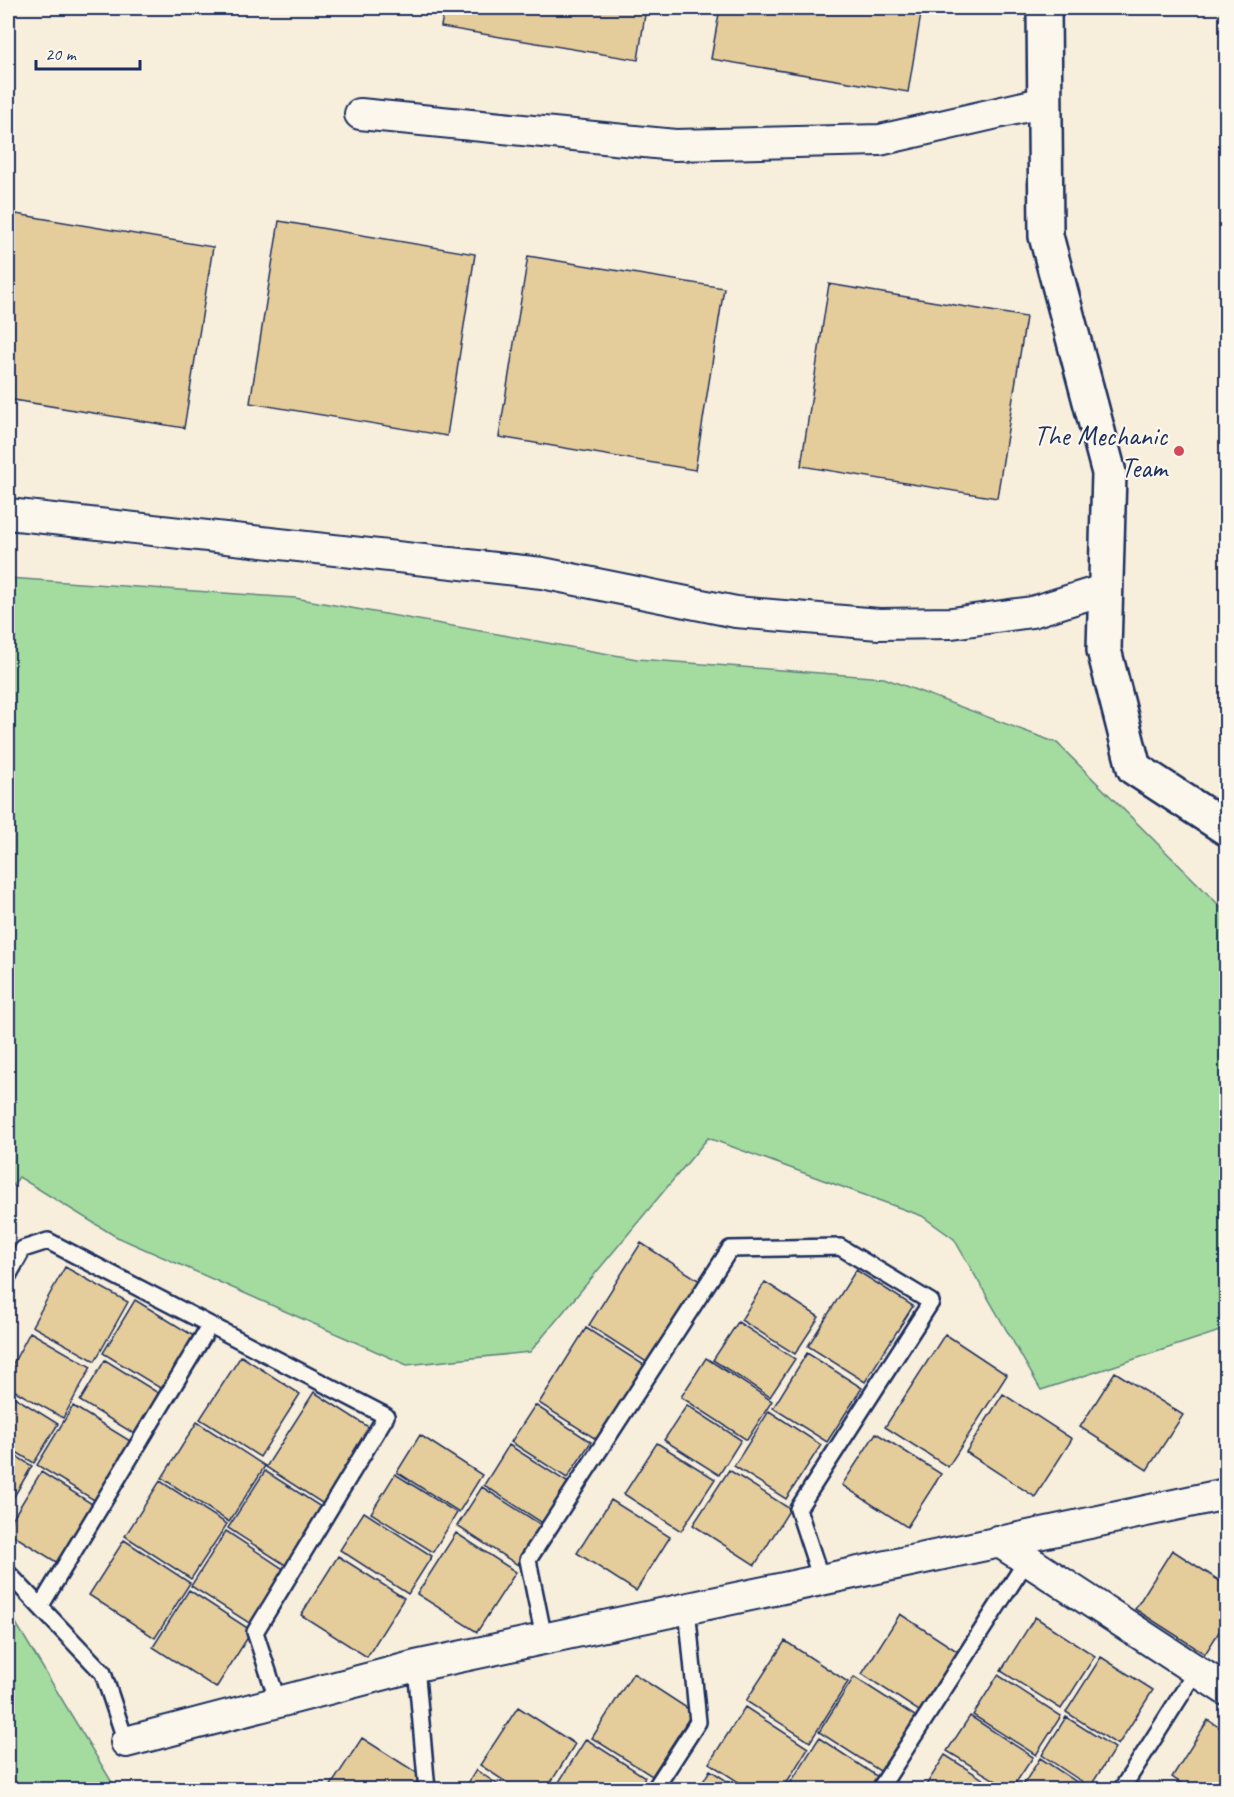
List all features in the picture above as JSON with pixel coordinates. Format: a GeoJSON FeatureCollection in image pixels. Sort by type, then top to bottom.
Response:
{"type":"FeatureCollection","features":[{"type":"Feature","properties":{"kind":"street"},"geometry":{"type":"LineString","coordinates":[[1044,8],[1046,236],[1109,473],[1104,650],[1134,768],[1227,828]]}},
{"type":"Feature","properties":{"kind":"street"},"geometry":{"type":"LineString","coordinates":[[360,114],[675,145],[880,140],[1045,102]]}},
{"type":"Feature","properties":{"kind":"street"},"geometry":{"type":"LineString","coordinates":[[8,514],[542,573],[736,612],[867,623],[952,623],[1032,612],[1106,589]]}},
{"type":"Feature","properties":{"kind":"street"},"geometry":{"type":"LineString","coordinates":[[126,1742],[416,1666],[1227,1494]]}},
{"type":"Feature","properties":{"kind":"street"},"geometry":{"type":"LineString","coordinates":[[998,1541],[1227,1690]]}},
{"type":"Feature","properties":{"kind":"lane"},"geometry":{"type":"LineString","coordinates":[[8,1276],[23,1248],[48,1241],[386,1416],[255,1632],[278,1702]]}},
{"type":"Feature","properties":{"kind":"lane"},"geometry":{"type":"LineString","coordinates":[[544,1638],[528,1560],[730,1249],[840,1246],[930,1302],[798,1509],[820,1579]]}},
{"type":"Feature","properties":{"kind":"lane"},"geometry":{"type":"LineString","coordinates":[[40,1606],[210,1325]]}},
{"type":"Feature","properties":{"kind":"lane"},"geometry":{"type":"LineString","coordinates":[[879,1790],[1027,1560]]}},
{"type":"Feature","properties":{"kind":"lane"},"geometry":{"type":"LineString","coordinates":[[8,1573],[103,1673],[126,1742]]}},
{"type":"Feature","properties":{"kind":"lane"},"geometry":{"type":"LineString","coordinates":[[654,1790],[698,1722],[687,1608]]}},
{"type":"Feature","properties":{"kind":"lane"},"geometry":{"type":"LineString","coordinates":[[416,1666],[427,1790]]}},
{"type":"Feature","properties":{"kind":"lane"},"geometry":{"type":"LineString","coordinates":[[1120,1790],[1197,1670]]}},
{"type":"Feature","properties":{"kind":"green space"},"geometry":{"type":"Polygon","coordinates":[[[8,578],[295,598],[637,659],[884,678],[1057,743],[1226,912],[1226,1329],[1041,1390],[954,1239],[922,1216],[708,1138],[530,1352],[407,1365],[115,1236],[19,1177],[8,1192],[8,578]]]}},
{"type":"Feature","properties":{"kind":"green space"},"geometry":{"type":"Polygon","coordinates":[[[8,1611],[11,1615],[116,1789],[8,1789],[8,1611]]]}},
{"type":"Feature","properties":{"kind":"building"},"geometry":{"type":"Polygon","coordinates":[[[365,8],[395,8],[394,12],[365,8]]]}},
{"type":"Feature","properties":{"kind":"building"},"geometry":{"type":"Polygon","coordinates":[[[444,8],[646,8],[638,60],[441,27],[444,8]]]}},
{"type":"Feature","properties":{"kind":"building"},"geometry":{"type":"Polygon","coordinates":[[[720,8],[922,8],[908,92],[711,59],[720,8]]]}},
{"type":"Feature","properties":{"kind":"building"},"geometry":{"type":"Polygon","coordinates":[[[16,214],[213,247],[184,428],[8,399],[8,268],[16,214]]]}},
{"type":"Feature","properties":{"kind":"building"},"geometry":{"type":"Polygon","coordinates":[[[279,221],[475,254],[447,436],[250,403],[279,221]]]}},
{"type":"Feature","properties":{"kind":"building"},"geometry":{"type":"Polygon","coordinates":[[[528,256],[724,288],[695,470],[499,437],[528,256]]]}},
{"type":"Feature","properties":{"kind":"building"},"geometry":{"type":"Polygon","coordinates":[[[829,284],[1026,317],[997,498],[801,466],[829,284]]]}},
{"type":"Feature","properties":{"kind":"building"},"geometry":{"type":"Polygon","coordinates":[[[641,1243],[700,1281],[648,1363],[589,1325],[641,1243]]]}},
{"type":"Feature","properties":{"kind":"building"},"geometry":{"type":"Polygon","coordinates":[[[65,1267],[128,1302],[95,1361],[32,1326],[65,1267]]]}},
{"type":"Feature","properties":{"kind":"building"},"geometry":{"type":"Polygon","coordinates":[[[856,1270],[913,1306],[865,1382],[808,1346],[856,1270]]]}},
{"type":"Feature","properties":{"kind":"building"},"geometry":{"type":"Polygon","coordinates":[[[765,1282],[819,1317],[795,1354],[741,1320],[765,1282]]]}},
{"type":"Feature","properties":{"kind":"building"},"geometry":{"type":"Polygon","coordinates":[[[135,1300],[197,1338],[165,1391],[103,1353],[135,1300]]]}},
{"type":"Feature","properties":{"kind":"building"},"geometry":{"type":"Polygon","coordinates":[[[738,1322],[795,1359],[770,1397],[713,1360],[738,1322]]]}},
{"type":"Feature","properties":{"kind":"building"},"geometry":{"type":"Polygon","coordinates":[[[586,1328],[647,1367],[599,1441],[539,1403],[586,1328]]]}},
{"type":"Feature","properties":{"kind":"building"},"geometry":{"type":"Polygon","coordinates":[[[30,1332],[91,1367],[63,1418],[8,1387],[8,1373],[30,1332]]]}},
{"type":"Feature","properties":{"kind":"building"},"geometry":{"type":"Polygon","coordinates":[[[945,1334],[1007,1375],[948,1467],[885,1427],[945,1334]]]}},
{"type":"Feature","properties":{"kind":"building"},"geometry":{"type":"Polygon","coordinates":[[[807,1353],[862,1388],[827,1442],[773,1408],[807,1353]]]}},
{"type":"Feature","properties":{"kind":"building"},"geometry":{"type":"Polygon","coordinates":[[[241,1356],[300,1394],[260,1457],[200,1419],[241,1356]]]}},
{"type":"Feature","properties":{"kind":"building"},"geometry":{"type":"Polygon","coordinates":[[[706,1358],[772,1401],[747,1440],[681,1397],[706,1358]]]}},
{"type":"Feature","properties":{"kind":"building"},"geometry":{"type":"Polygon","coordinates":[[[105,1360],[163,1396],[138,1436],[80,1401],[105,1360]]]}},
{"type":"Feature","properties":{"kind":"building"},"geometry":{"type":"Polygon","coordinates":[[[1115,1372],[1183,1415],[1147,1470],[1080,1427],[1115,1372]]]}},
{"type":"Feature","properties":{"kind":"building"},"geometry":{"type":"Polygon","coordinates":[[[314,1392],[373,1430],[325,1505],[266,1467],[314,1392]]]}},
{"type":"Feature","properties":{"kind":"building"},"geometry":{"type":"Polygon","coordinates":[[[8,1393],[58,1424],[34,1463],[8,1447],[8,1393]]]}},
{"type":"Feature","properties":{"kind":"building"},"geometry":{"type":"Polygon","coordinates":[[[1003,1394],[1072,1439],[1035,1497],[966,1452],[1003,1394]]]}},
{"type":"Feature","properties":{"kind":"building"},"geometry":{"type":"Polygon","coordinates":[[[535,1405],[591,1442],[567,1478],[511,1442],[535,1405]]]}},
{"type":"Feature","properties":{"kind":"building"},"geometry":{"type":"Polygon","coordinates":[[[687,1405],[741,1440],[719,1475],[664,1440],[687,1405]]]}},
{"type":"Feature","properties":{"kind":"building"},"geometry":{"type":"Polygon","coordinates":[[[73,1406],[135,1444],[99,1503],[37,1465],[73,1406]]]}},
{"type":"Feature","properties":{"kind":"building"},"geometry":{"type":"Polygon","coordinates":[[[769,1411],[821,1445],[786,1499],[734,1466],[769,1411]]]}},
{"type":"Feature","properties":{"kind":"building"},"geometry":{"type":"Polygon","coordinates":[[[197,1422],[265,1466],[229,1522],[162,1478],[197,1422]]]}},
{"type":"Feature","properties":{"kind":"building"},"geometry":{"type":"Polygon","coordinates":[[[876,1433],[941,1474],[907,1527],[842,1485],[876,1433]]]}},
{"type":"Feature","properties":{"kind":"building"},"geometry":{"type":"Polygon","coordinates":[[[420,1435],[482,1475],[459,1512],[397,1472],[420,1435]]]}},
{"type":"Feature","properties":{"kind":"building"},"geometry":{"type":"Polygon","coordinates":[[[657,1443],[715,1479],[681,1531],[624,1494],[657,1443]]]}},
{"type":"Feature","properties":{"kind":"building"},"geometry":{"type":"Polygon","coordinates":[[[509,1445],[570,1484],[544,1524],[484,1485],[509,1445]]]}},
{"type":"Feature","properties":{"kind":"building"},"geometry":{"type":"Polygon","coordinates":[[[8,1451],[32,1466],[9,1505],[8,1504],[8,1451]]]}},
{"type":"Feature","properties":{"kind":"building"},"geometry":{"type":"Polygon","coordinates":[[[729,1470],[790,1509],[755,1565],[693,1525],[729,1470]]]}},
{"type":"Feature","properties":{"kind":"building"},"geometry":{"type":"Polygon","coordinates":[[[265,1471],[324,1509],[287,1566],[228,1528],[265,1471]]]}},
{"type":"Feature","properties":{"kind":"building"},"geometry":{"type":"Polygon","coordinates":[[[41,1472],[97,1507],[61,1565],[8,1532],[8,1526],[41,1472]]]}},
{"type":"Feature","properties":{"kind":"building"},"geometry":{"type":"Polygon","coordinates":[[[395,1474],[457,1513],[433,1552],[371,1513],[395,1474]]]}},
{"type":"Feature","properties":{"kind":"building"},"geometry":{"type":"Polygon","coordinates":[[[160,1481],[227,1524],[191,1579],[125,1536],[160,1481]]]}},
{"type":"Feature","properties":{"kind":"building"},"geometry":{"type":"Polygon","coordinates":[[[482,1487],[543,1526],[518,1565],[457,1526],[482,1487]]]}},
{"type":"Feature","properties":{"kind":"building"},"geometry":{"type":"Polygon","coordinates":[[[611,1500],[670,1537],[636,1591],[577,1553],[611,1500]]]}},
{"type":"Feature","properties":{"kind":"building"},"geometry":{"type":"Polygon","coordinates":[[[364,1512],[432,1556],[408,1594],[340,1550],[364,1512]]]}},
{"type":"Feature","properties":{"kind":"building"},"geometry":{"type":"Polygon","coordinates":[[[226,1531],[288,1572],[254,1626],[191,1586],[226,1531]]]}},
{"type":"Feature","properties":{"kind":"building"},"geometry":{"type":"Polygon","coordinates":[[[456,1533],[516,1572],[477,1632],[417,1594],[456,1533]]]}},
{"type":"Feature","properties":{"kind":"building"},"geometry":{"type":"Polygon","coordinates":[[[124,1540],[190,1583],[155,1638],[89,1595],[124,1540]]]}},
{"type":"Feature","properties":{"kind":"building"},"geometry":{"type":"Polygon","coordinates":[[[1172,1550],[1226,1585],[1226,1621],[1205,1654],[1135,1609],[1172,1550]]]}},
{"type":"Feature","properties":{"kind":"building"},"geometry":{"type":"Polygon","coordinates":[[[338,1556],[404,1598],[367,1657],[301,1615],[338,1556]]]}},
{"type":"Feature","properties":{"kind":"building"},"geometry":{"type":"Polygon","coordinates":[[[189,1590],[252,1631],[216,1688],[153,1647],[189,1590]]]}},
{"type":"Feature","properties":{"kind":"building"},"geometry":{"type":"Polygon","coordinates":[[[900,1614],[960,1653],[922,1713],[862,1674],[900,1614]]]}},
{"type":"Feature","properties":{"kind":"building"},"geometry":{"type":"Polygon","coordinates":[[[1035,1617],[1095,1656],[1061,1709],[1001,1671],[1035,1617]]]}},
{"type":"Feature","properties":{"kind":"building"},"geometry":{"type":"Polygon","coordinates":[[[785,1641],[848,1682],[810,1742],[746,1701],[785,1641]]]}},
{"type":"Feature","properties":{"kind":"building"},"geometry":{"type":"Polygon","coordinates":[[[1101,1657],[1153,1690],[1118,1745],[1066,1712],[1101,1657]]]}},
{"type":"Feature","properties":{"kind":"building"},"geometry":{"type":"Polygon","coordinates":[[[633,1673],[693,1712],[652,1776],[592,1738],[633,1673]]]}},
{"type":"Feature","properties":{"kind":"building"},"geometry":{"type":"Polygon","coordinates":[[[998,1675],[1061,1716],[1036,1755],[973,1715],[998,1675]]]}},
{"type":"Feature","properties":{"kind":"building"},"geometry":{"type":"Polygon","coordinates":[[[854,1677],[918,1718],[883,1773],[819,1732],[854,1677]]]}},
{"type":"Feature","properties":{"kind":"building"},"geometry":{"type":"Polygon","coordinates":[[[518,1707],[575,1744],[546,1790],[518,1790],[480,1765],[518,1707]]]}},
{"type":"Feature","properties":{"kind":"building"},"geometry":{"type":"Polygon","coordinates":[[[745,1707],[808,1748],[782,1790],[751,1790],[709,1763],[745,1707]]]}},
{"type":"Feature","properties":{"kind":"building"},"geometry":{"type":"Polygon","coordinates":[[[970,1716],[1033,1757],[1011,1790],[947,1751],[970,1716]]]}},
{"type":"Feature","properties":{"kind":"building"},"geometry":{"type":"Polygon","coordinates":[[[1066,1717],[1115,1748],[1090,1787],[1042,1755],[1066,1717]]]}},
{"type":"Feature","properties":{"kind":"building"},"geometry":{"type":"Polygon","coordinates":[[[1208,1720],[1226,1732],[1226,1790],[1191,1790],[1172,1777],[1208,1720]]]}},
{"type":"Feature","properties":{"kind":"building"},"geometry":{"type":"Polygon","coordinates":[[[362,1738],[425,1778],[417,1790],[328,1790],[362,1738]]]}},
{"type":"Feature","properties":{"kind":"building"},"geometry":{"type":"Polygon","coordinates":[[[819,1738],[878,1777],[870,1790],[786,1790],[819,1738]]]}},
{"type":"Feature","properties":{"kind":"building"},"geometry":{"type":"Polygon","coordinates":[[[586,1739],[645,1777],[637,1790],[554,1790],[586,1739]]]}},
{"type":"Feature","properties":{"kind":"building"},"geometry":{"type":"Polygon","coordinates":[[[945,1755],[1000,1790],[923,1790],[945,1755]]]}},
{"type":"Feature","properties":{"kind":"building"},"geometry":{"type":"Polygon","coordinates":[[[1040,1758],[1089,1790],[1020,1790],[1040,1758]]]}},
{"type":"Feature","properties":{"kind":"building"},"geometry":{"type":"Polygon","coordinates":[[[476,1770],[506,1790],[464,1790],[476,1770]]]}},
{"type":"Feature","properties":{"kind":"building"},"geometry":{"type":"Polygon","coordinates":[[[710,1770],[741,1790],[698,1790],[710,1770]]]}},
{"type":"Feature","properties":{"kind":"place","name":"The Mechanic Team"},"geometry":{"type":"Point","coordinates":[1179,451]}}]}
